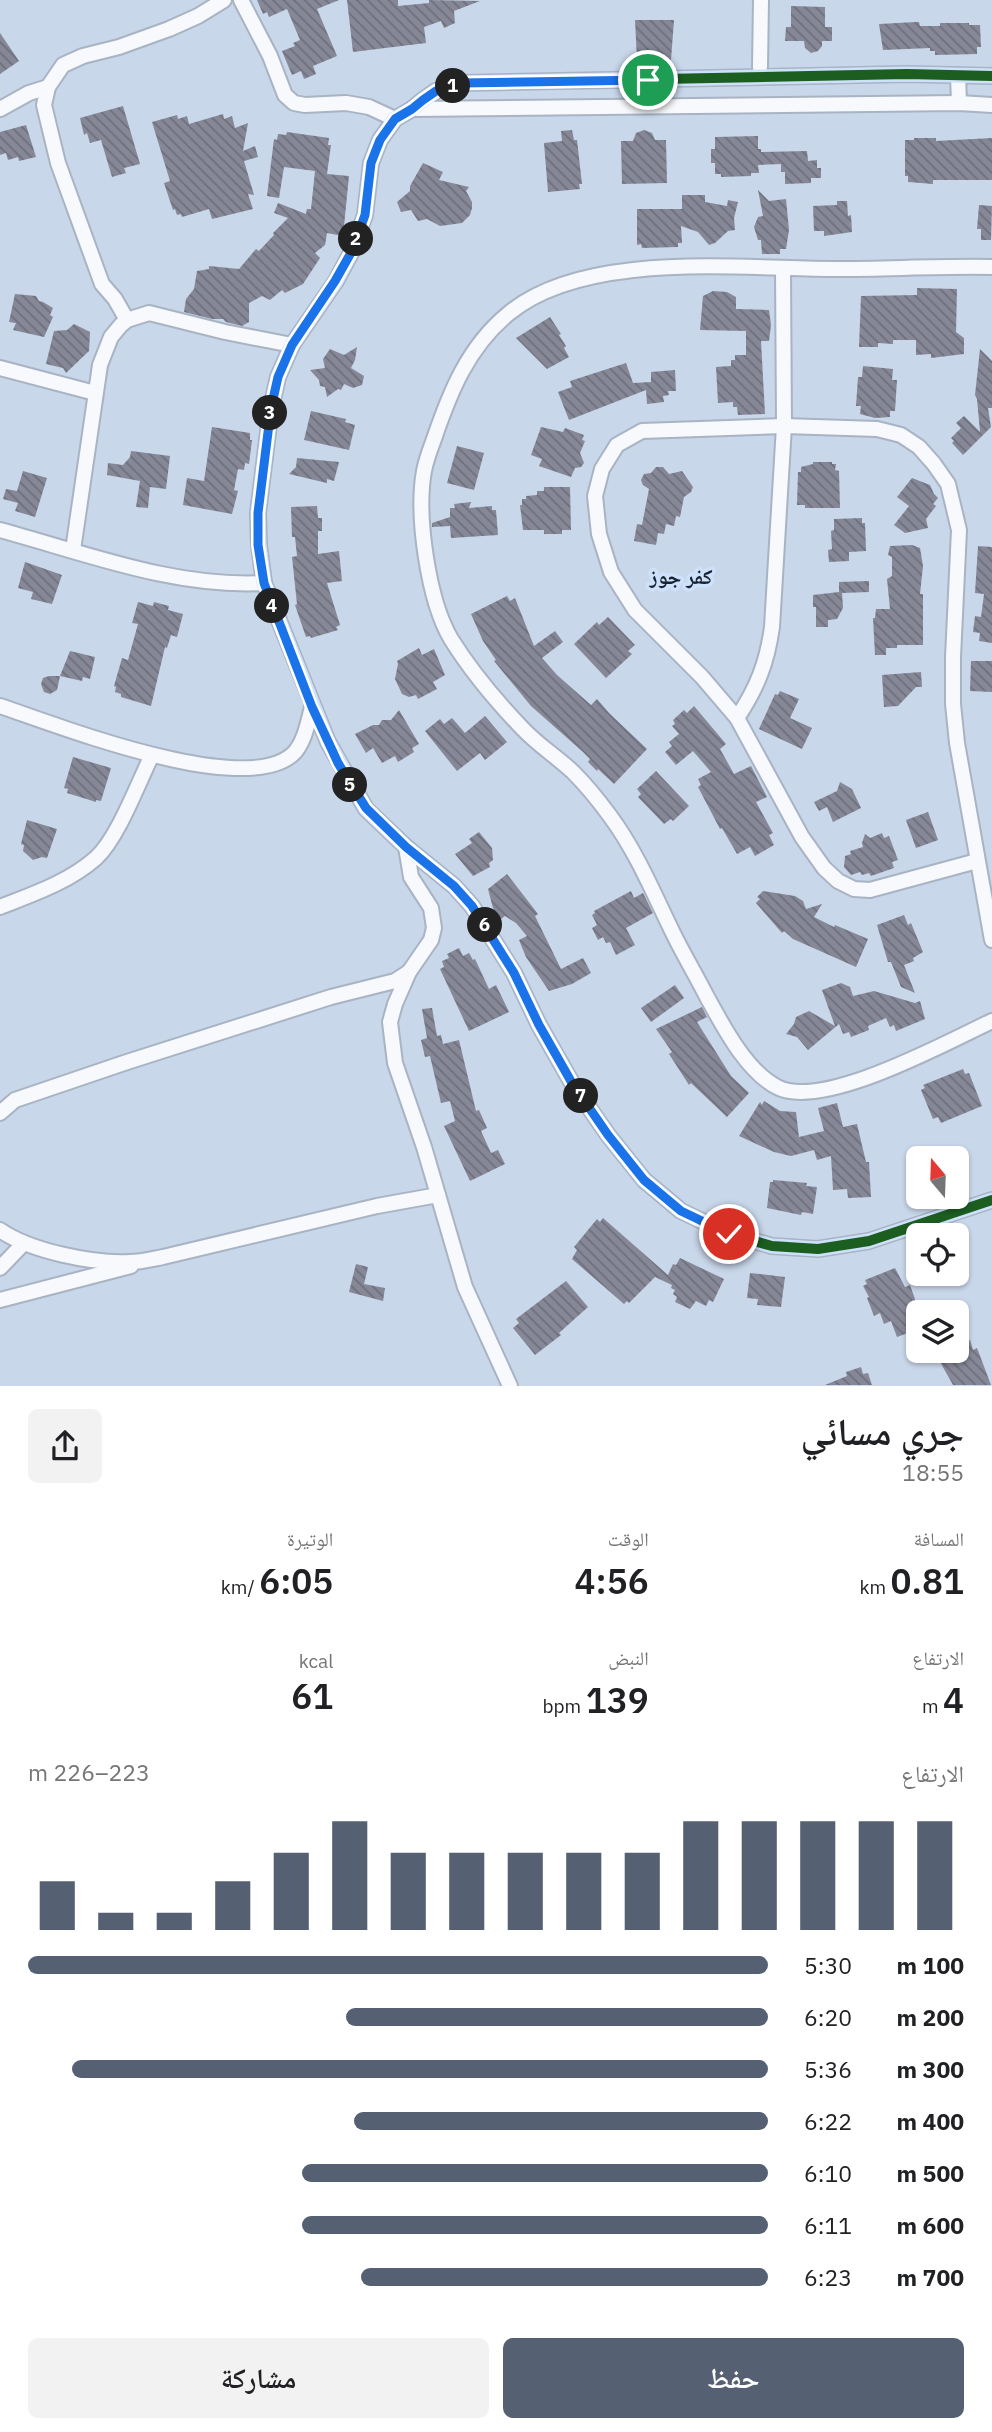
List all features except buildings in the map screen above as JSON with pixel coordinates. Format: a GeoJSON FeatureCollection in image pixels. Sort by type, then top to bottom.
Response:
{"type":"FeatureCollection","features":[{"type":"Feature","properties":{"kind":"street"},"geometry":{"type":"LineString","coordinates":[[127,320],[115,299],[102,284],[58,163],[44,105],[48,86],[63,65],[169,29],[224,0]]}},
{"type":"Feature","properties":{"kind":"street"},"geometry":{"type":"LineString","coordinates":[[241,0],[270,56],[285,95],[294,103],[345,103],[369,107],[395,119]]}},
{"type":"Feature","properties":{"kind":"street"},"geometry":{"type":"LineString","coordinates":[[760,67],[761,0]]}},
{"type":"Feature","properties":{"kind":"street"},"geometry":{"type":"LineString","coordinates":[[958,75],[959,103]]}},
{"type":"Feature","properties":{"kind":"street"},"geometry":{"type":"LineString","coordinates":[[992,76],[462,83],[436,91],[395,119],[380,140],[371,163],[365,215],[352,251],[292,345],[278,377],[271,408],[258,513],[258,545],[264,583],[312,707],[354,792],[378,822],[454,886],[472,906],[514,973],[539,1025],[572,1083],[644,1180],[681,1211],[729,1234],[772,1246],[818,1249],[869,1241],[992,1200]]}},
{"type":"Feature","properties":{"kind":"street"},"geometry":{"type":"LineString","coordinates":[[0,109],[48,86]]}},
{"type":"Feature","properties":{"kind":"street"},"geometry":{"type":"LineString","coordinates":[[412,109],[959,103],[992,105]]}},
{"type":"Feature","properties":{"kind":"street"},"geometry":{"type":"LineString","coordinates":[[992,267],[694,268],[624,272],[580,279],[546,291],[510,312],[479,342],[457,378],[424,469],[421,513],[435,599],[450,636],[524,731],[573,772],[610,816],[639,863],[676,938],[739,1052],[778,1088],[799,1093],[821,1091],[866,1079],[992,1021]]}},
{"type":"Feature","properties":{"kind":"street"},"geometry":{"type":"LineString","coordinates":[[737,718],[754,693],[768,654],[772,627],[782,493],[783,269]]}},
{"type":"Feature","properties":{"kind":"street"},"geometry":{"type":"LineString","coordinates":[[73,550],[100,365],[111,338],[127,320],[149,313],[292,345]]}},
{"type":"Feature","properties":{"kind":"street"},"geometry":{"type":"LineString","coordinates":[[0,368],[95,393]]}},
{"type":"Feature","properties":{"kind":"street"},"geometry":{"type":"LineString","coordinates":[[977,861],[870,890],[854,889],[838,881],[824,868],[802,837],[737,718],[702,677],[635,610],[611,572],[599,534],[594,496],[602,469],[617,445],[642,431],[784,426],[877,429],[901,435],[919,447],[934,464],[948,484],[959,530],[953,704],[957,744],[992,940]]}},
{"type":"Feature","properties":{"kind":"street"},"geometry":{"type":"LineString","coordinates":[[0,530],[141,569],[206,582],[264,583]]}},
{"type":"Feature","properties":{"kind":"street"},"geometry":{"type":"LineString","coordinates":[[0,706],[152,755],[229,769],[275,765],[295,752],[305,735],[312,707]]}},
{"type":"Feature","properties":{"kind":"street"},"geometry":{"type":"LineString","coordinates":[[0,906],[43,890],[96,858],[112,836],[152,755]]}},
{"type":"Feature","properties":{"kind":"street"},"geometry":{"type":"LineString","coordinates":[[406,847],[411,877],[431,908],[434,918],[431,940],[409,972],[390,1022],[395,1063],[424,1147],[465,1287],[510,1385]]}},
{"type":"Feature","properties":{"kind":"street"},"geometry":{"type":"LineString","coordinates":[[0,1113],[15,1100],[254,1021],[395,981],[409,972]]}},
{"type":"Feature","properties":{"kind":"street"},"geometry":{"type":"LineString","coordinates":[[0,1300],[163,1257],[377,1206],[438,1195]]}},
{"type":"Feature","properties":{"kind":"street"},"geometry":{"type":"LineString","coordinates":[[0,1230],[15,1240],[83,1258],[129,1262],[163,1257]]}},
{"type":"Feature","properties":{"kind":"street"},"geometry":{"type":"LineString","coordinates":[[0,1268],[24,1243]]}},
{"type":"Feature","properties":{"kind":"cycle path"},"geometry":{"type":"LineString","coordinates":[[992,76],[907,74],[462,83],[436,91],[395,119],[380,140],[371,163],[365,215],[352,251],[336,281],[292,345],[278,377],[271,408],[258,513],[264,583],[328,742],[366,809],[406,847],[454,886],[472,906],[514,973],[539,1025],[572,1083],[644,1180],[681,1211],[729,1234],[772,1246],[818,1249],[869,1241],[992,1200]]}},
{"type":"Feature","properties":{"kind":"district","name":"كفر جوز"},"geometry":{"type":"Point","coordinates":[681,576]}},
{"type":"Feature","properties":{"kind":"route"},"geometry":{"type":"LineString","coordinates":[[648,80],[462,83],[436,91],[395,119],[380,140],[371,163],[365,215],[352,251],[292,345],[278,377],[261,482],[258,545],[264,583],[279,625],[312,707],[354,792],[378,822],[454,886],[472,906],[514,973],[539,1025],[572,1083],[644,1180],[681,1211],[729,1234]]}}]}
